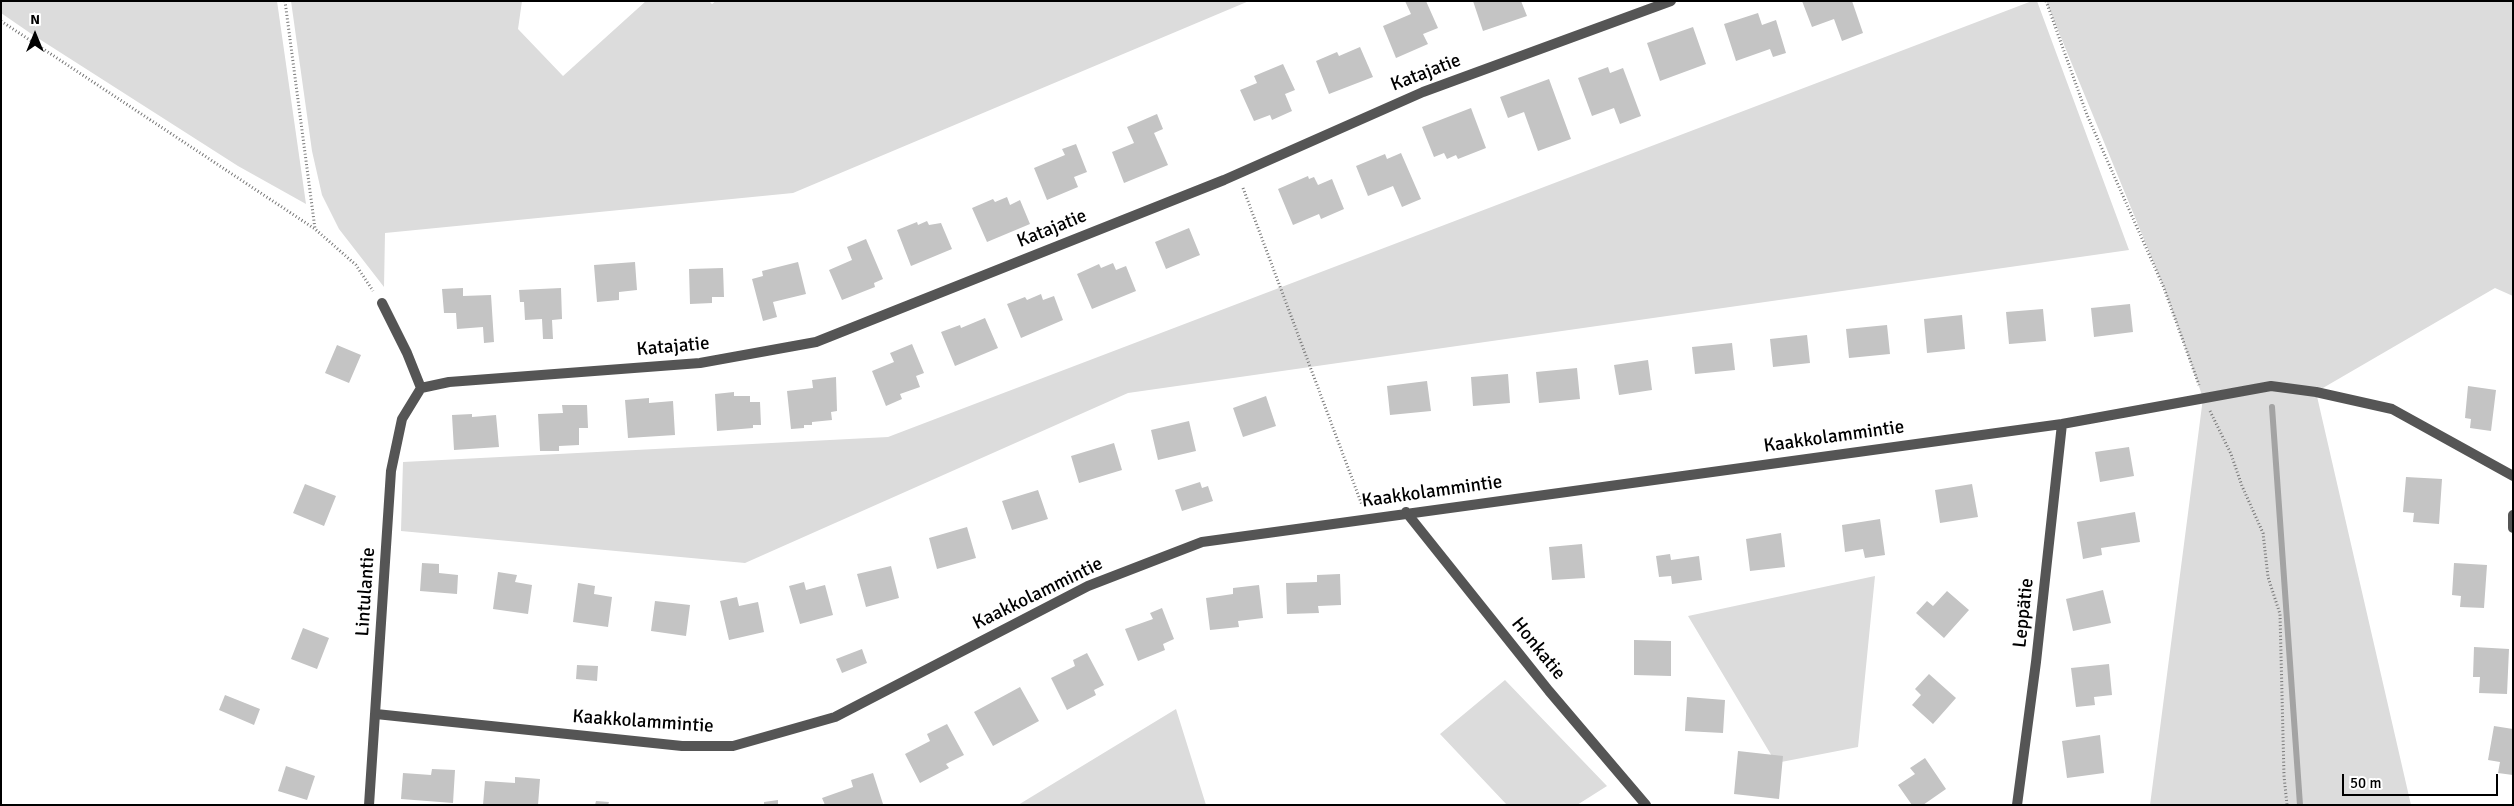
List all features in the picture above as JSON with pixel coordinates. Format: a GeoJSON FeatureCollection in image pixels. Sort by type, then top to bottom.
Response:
{"type":"FeatureCollection","features":[{"type":"Feature","properties":{"kind":"street","name":"Katajatie"},"geometry":{"type":"LineString","coordinates":[[421,388],[450,382],[700,363],[816,342],[1238,174],[1423,92],[1671,1]]}},
{"type":"Feature","properties":{"kind":"street"},"geometry":{"type":"LineString","coordinates":[[382,302],[408,353],[421,388]]}},
{"type":"Feature","properties":{"kind":"street","name":"Kaakkolammintie"},"geometry":{"type":"LineString","coordinates":[[376,714],[682,746],[733,746],[835,717],[1088,586],[1202,542],[1406,512],[2062,424],[2271,386],[2316,392],[2392,409],[2513,476]]}},
{"type":"Feature","properties":{"kind":"street","name":"Lintulantie"},"geometry":{"type":"LineString","coordinates":[[369,805],[391,471],[402,419],[421,388]]}},
{"type":"Feature","properties":{"kind":"street","name":"Leppätie"},"geometry":{"type":"LineString","coordinates":[[2017,805],[2036,662],[2062,424]]}},
{"type":"Feature","properties":{"kind":"street","name":"Honkatie"},"geometry":{"type":"LineString","coordinates":[[1406,512],[1549,691],[1646,805]]}},
{"type":"Feature","properties":{"kind":"street"},"geometry":{"type":"LineString","coordinates":[[2513,515],[2513,528]]}},
{"type":"Feature","properties":{"kind":"path"},"geometry":{"type":"LineString","coordinates":[[285,1],[316,229]]}},
{"type":"Feature","properties":{"kind":"path"},"geometry":{"type":"LineString","coordinates":[[2046,1],[2087,115],[2164,288],[2203,398],[2231,454],[2242,486],[2263,532],[2268,577],[2280,614],[2284,776],[2287,805]]}},
{"type":"Feature","properties":{"kind":"path"},"geometry":{"type":"LineString","coordinates":[[1,21],[316,229],[356,265],[382,302]]}},
{"type":"Feature","properties":{"kind":"path"},"geometry":{"type":"LineString","coordinates":[[1238,174],[1367,519]]}},
{"type":"Feature","properties":{"kind":"shaded area"},"geometry":{"type":"Polygon","coordinates":[[[1,1],[277,1],[306,204],[238,166],[33,35],[1,13],[1,1]]]}},
{"type":"Feature","properties":{"kind":"shaded area"},"geometry":{"type":"Polygon","coordinates":[[[291,1],[522,1],[518,29],[563,76],[646,1],[709,1],[712,4],[716,1],[1249,1],[793,193],[385,233],[384,287],[339,229],[322,195],[312,151],[291,1]]]}},
{"type":"Feature","properties":{"kind":"shaded area"},"geometry":{"type":"Polygon","coordinates":[[[2032,1],[2037,1],[2129,250],[1128,393],[745,563],[401,531],[403,462],[888,437],[2032,1]]]}},
{"type":"Feature","properties":{"kind":"shaded area"},"geometry":{"type":"Polygon","coordinates":[[[2046,1],[2513,1],[2513,296],[2495,288],[2316,392],[2411,805],[2150,805],[2203,398],[2164,288],[2046,1]]]}},
{"type":"Feature","properties":{"kind":"shaded area"},"geometry":{"type":"Polygon","coordinates":[[[1875,576],[1858,747],[1776,763],[1688,616],[1875,576]]]}},
{"type":"Feature","properties":{"kind":"shaded area"},"geometry":{"type":"Polygon","coordinates":[[[1505,680],[1607,786],[1577,805],[1507,805],[1440,734],[1505,680]]]}},
{"type":"Feature","properties":{"kind":"shaded area"},"geometry":{"type":"Polygon","coordinates":[[[1176,709],[1206,805],[1018,805],[1176,709]]]}},
{"type":"Feature","properties":{"kind":"building"},"geometry":{"type":"Polygon","coordinates":[[[1405,1],[1426,1],[1438,28],[1423,34],[1428,44],[1396,58],[1383,26],[1411,14],[1405,1]]]}},
{"type":"Feature","properties":{"kind":"building"},"geometry":{"type":"Polygon","coordinates":[[[1473,1],[1521,1],[1527,16],[1483,31],[1473,1]]]}},
{"type":"Feature","properties":{"kind":"building"},"geometry":{"type":"Polygon","coordinates":[[[1802,1],[1852,1],[1863,33],[1842,41],[1834,19],[1812,27],[1802,1]]]}},
{"type":"Feature","properties":{"kind":"building"},"geometry":{"type":"Polygon","coordinates":[[[1758,13],[1762,25],[1776,20],[1786,53],[1773,57],[1770,49],[1736,61],[1724,24],[1758,13]]]}},
{"type":"Feature","properties":{"kind":"building"},"geometry":{"type":"Polygon","coordinates":[[[1693,27],[1706,64],[1660,81],[1647,43],[1693,27]]]}},
{"type":"Feature","properties":{"kind":"building"},"geometry":{"type":"Polygon","coordinates":[[[1360,47],[1373,77],[1329,94],[1316,61],[1337,52],[1339,56],[1360,47]]]}},
{"type":"Feature","properties":{"kind":"building"},"geometry":{"type":"Polygon","coordinates":[[[1283,64],[1295,90],[1285,94],[1292,111],[1272,120],[1270,115],[1254,121],[1240,90],[1257,83],[1254,76],[1283,64]]]}},
{"type":"Feature","properties":{"kind":"building"},"geometry":{"type":"Polygon","coordinates":[[[1608,67],[1610,73],[1623,68],[1641,116],[1620,124],[1614,108],[1592,116],[1578,78],[1608,67]]]}},
{"type":"Feature","properties":{"kind":"building"},"geometry":{"type":"Polygon","coordinates":[[[1549,79],[1571,139],[1538,151],[1524,112],[1508,118],[1500,97],[1549,79]]]}},
{"type":"Feature","properties":{"kind":"building"},"geometry":{"type":"Polygon","coordinates":[[[1471,108],[1486,148],[1458,159],[1456,155],[1447,159],[1444,153],[1434,157],[1422,127],[1471,108]]]}},
{"type":"Feature","properties":{"kind":"building"},"geometry":{"type":"Polygon","coordinates":[[[1157,114],[1163,129],[1154,133],[1168,165],[1124,183],[1112,152],[1134,143],[1127,127],[1157,114]]]}},
{"type":"Feature","properties":{"kind":"building"},"geometry":{"type":"Polygon","coordinates":[[[1076,144],[1087,172],[1074,177],[1078,187],[1047,200],[1034,168],[1065,155],[1062,149],[1076,144]]]}},
{"type":"Feature","properties":{"kind":"building"},"geometry":{"type":"Polygon","coordinates":[[[1401,153],[1421,199],[1402,207],[1393,186],[1368,196],[1356,166],[1385,154],[1387,159],[1401,153]]]}},
{"type":"Feature","properties":{"kind":"building"},"geometry":{"type":"Polygon","coordinates":[[[1308,176],[1309,179],[1314,177],[1318,185],[1332,179],[1344,209],[1321,219],[1319,214],[1293,225],[1278,189],[1308,176]]]}},
{"type":"Feature","properties":{"kind":"building"},"geometry":{"type":"Polygon","coordinates":[[[1007,197],[1010,205],[1020,200],[1030,224],[987,242],[972,208],[993,199],[995,202],[1007,197]]]}},
{"type":"Feature","properties":{"kind":"building"},"geometry":{"type":"Polygon","coordinates":[[[927,221],[929,225],[941,223],[952,249],[911,266],[897,230],[917,222],[918,225],[927,221]]]}},
{"type":"Feature","properties":{"kind":"building"},"geometry":{"type":"Polygon","coordinates":[[[1189,228],[1200,255],[1166,269],[1155,242],[1189,228]]]}},
{"type":"Feature","properties":{"kind":"building"},"geometry":{"type":"Polygon","coordinates":[[[866,239],[883,279],[874,283],[875,287],[842,300],[829,270],[852,260],[847,247],[866,239]]]}},
{"type":"Feature","properties":{"kind":"building"},"geometry":{"type":"Polygon","coordinates":[[[635,262],[637,290],[619,292],[619,300],[597,302],[594,265],[635,262]]]}},
{"type":"Feature","properties":{"kind":"building"},"geometry":{"type":"Polygon","coordinates":[[[798,262],[806,294],[773,302],[777,317],[763,321],[752,279],[763,276],[762,271],[798,262]]]}},
{"type":"Feature","properties":{"kind":"building"},"geometry":{"type":"Polygon","coordinates":[[[1113,263],[1116,270],[1126,266],[1136,291],[1092,309],[1077,274],[1099,264],[1101,268],[1113,263]]]}},
{"type":"Feature","properties":{"kind":"building"},"geometry":{"type":"Polygon","coordinates":[[[723,268],[724,297],[712,297],[712,303],[690,304],[689,269],[723,268]]]}},
{"type":"Feature","properties":{"kind":"building"},"geometry":{"type":"Polygon","coordinates":[[[463,288],[463,296],[491,295],[494,342],[484,343],[483,327],[457,329],[456,313],[444,313],[442,289],[463,288]]]}},
{"type":"Feature","properties":{"kind":"building"},"geometry":{"type":"Polygon","coordinates":[[[561,288],[562,319],[552,320],[553,339],[543,339],[542,319],[525,320],[524,302],[520,302],[519,290],[561,288]]]}},
{"type":"Feature","properties":{"kind":"building"},"geometry":{"type":"Polygon","coordinates":[[[1041,294],[1043,300],[1054,296],[1063,320],[1021,338],[1007,304],[1025,297],[1027,300],[1041,294]]]}},
{"type":"Feature","properties":{"kind":"building"},"geometry":{"type":"Polygon","coordinates":[[[2130,304],[2133,332],[2094,337],[2091,308],[2130,304]]]}},
{"type":"Feature","properties":{"kind":"building"},"geometry":{"type":"Polygon","coordinates":[[[2043,309],[2046,341],[2009,344],[2006,312],[2043,309]]]}},
{"type":"Feature","properties":{"kind":"building"},"geometry":{"type":"Polygon","coordinates":[[[1962,315],[1965,349],[1927,353],[1924,319],[1962,315]]]}},
{"type":"Feature","properties":{"kind":"building"},"geometry":{"type":"Polygon","coordinates":[[[985,318],[998,348],[955,366],[941,332],[960,325],[961,328],[985,318]]]}},
{"type":"Feature","properties":{"kind":"building"},"geometry":{"type":"Polygon","coordinates":[[[1887,325],[1890,354],[1849,358],[1846,329],[1887,325]]]}},
{"type":"Feature","properties":{"kind":"building"},"geometry":{"type":"Polygon","coordinates":[[[1807,335],[1810,363],[1773,367],[1770,339],[1807,335]]]}},
{"type":"Feature","properties":{"kind":"building"},"geometry":{"type":"Polygon","coordinates":[[[1732,343],[1735,370],[1695,374],[1692,347],[1732,343]]]}},
{"type":"Feature","properties":{"kind":"building"},"geometry":{"type":"Polygon","coordinates":[[[912,344],[924,373],[916,376],[920,387],[900,394],[902,399],[886,406],[872,371],[894,362],[890,353],[912,344]]]}},
{"type":"Feature","properties":{"kind":"building"},"geometry":{"type":"Polygon","coordinates":[[[337,345],[361,355],[349,383],[325,373],[337,345]]]}},
{"type":"Feature","properties":{"kind":"building"},"geometry":{"type":"Polygon","coordinates":[[[1648,360],[1652,390],[1619,395],[1614,365],[1648,360]]]}},
{"type":"Feature","properties":{"kind":"building"},"geometry":{"type":"Polygon","coordinates":[[[1577,368],[1580,399],[1539,403],[1536,372],[1577,368]]]}},
{"type":"Feature","properties":{"kind":"building"},"geometry":{"type":"Polygon","coordinates":[[[1508,374],[1510,403],[1473,406],[1471,377],[1508,374]]]}},
{"type":"Feature","properties":{"kind":"building"},"geometry":{"type":"Polygon","coordinates":[[[836,377],[837,411],[831,412],[832,420],[812,422],[812,425],[804,425],[804,428],[791,429],[787,391],[813,388],[812,380],[836,377]]]}},
{"type":"Feature","properties":{"kind":"building"},"geometry":{"type":"Polygon","coordinates":[[[1427,381],[1431,411],[1390,415],[1387,386],[1427,381]]]}},
{"type":"Feature","properties":{"kind":"building"},"geometry":{"type":"Polygon","coordinates":[[[2468,386],[2496,390],[2491,431],[2470,428],[2471,419],[2465,418],[2468,386]]]}},
{"type":"Feature","properties":{"kind":"building"},"geometry":{"type":"Polygon","coordinates":[[[734,392],[734,396],[750,396],[750,402],[760,402],[761,425],[753,425],[753,428],[717,431],[715,394],[734,392]]]}},
{"type":"Feature","properties":{"kind":"building"},"geometry":{"type":"Polygon","coordinates":[[[1266,396],[1276,426],[1243,437],[1233,408],[1266,396]]]}},
{"type":"Feature","properties":{"kind":"building"},"geometry":{"type":"Polygon","coordinates":[[[649,398],[649,403],[673,401],[675,435],[628,438],[625,400],[649,398]]]}},
{"type":"Feature","properties":{"kind":"building"},"geometry":{"type":"Polygon","coordinates":[[[562,405],[587,405],[588,428],[579,428],[579,445],[559,446],[559,451],[540,451],[538,414],[563,413],[562,405]]]}},
{"type":"Feature","properties":{"kind":"building"},"geometry":{"type":"Polygon","coordinates":[[[472,414],[472,417],[496,415],[499,447],[454,450],[452,415],[472,414]]]}},
{"type":"Feature","properties":{"kind":"building"},"geometry":{"type":"Polygon","coordinates":[[[1189,421],[1196,451],[1158,460],[1151,430],[1189,421]]]}},
{"type":"Feature","properties":{"kind":"building"},"geometry":{"type":"Polygon","coordinates":[[[1114,443],[1122,470],[1079,483],[1071,456],[1114,443]]]}},
{"type":"Feature","properties":{"kind":"building"},"geometry":{"type":"Polygon","coordinates":[[[2129,447],[2134,476],[2100,482],[2095,452],[2129,447]]]}},
{"type":"Feature","properties":{"kind":"building"},"geometry":{"type":"Polygon","coordinates":[[[2406,477],[2442,479],[2439,524],[2413,522],[2414,513],[2403,512],[2406,477]]]}},
{"type":"Feature","properties":{"kind":"building"},"geometry":{"type":"Polygon","coordinates":[[[1200,482],[1202,488],[1208,486],[1213,501],[1182,511],[1175,490],[1200,482]]]}},
{"type":"Feature","properties":{"kind":"building"},"geometry":{"type":"Polygon","coordinates":[[[305,484],[336,496],[324,526],[293,513],[305,484]]]}},
{"type":"Feature","properties":{"kind":"building"},"geometry":{"type":"Polygon","coordinates":[[[1972,484],[1978,517],[1940,523],[1935,490],[1972,484]]]}},
{"type":"Feature","properties":{"kind":"building"},"geometry":{"type":"Polygon","coordinates":[[[1038,490],[1048,519],[1012,530],[1002,501],[1038,490]]]}},
{"type":"Feature","properties":{"kind":"building"},"geometry":{"type":"Polygon","coordinates":[[[2135,512],[2140,542],[2101,548],[2102,555],[2083,559],[2077,522],[2135,512]]]}},
{"type":"Feature","properties":{"kind":"building"},"geometry":{"type":"Polygon","coordinates":[[[1880,519],[1885,555],[1865,558],[1863,549],[1845,552],[1842,525],[1880,519]]]}},
{"type":"Feature","properties":{"kind":"building"},"geometry":{"type":"Polygon","coordinates":[[[967,527],[976,558],[937,569],[929,538],[967,527]]]}},
{"type":"Feature","properties":{"kind":"building"},"geometry":{"type":"Polygon","coordinates":[[[1781,533],[1785,567],[1750,571],[1746,539],[1781,533]]]}},
{"type":"Feature","properties":{"kind":"building"},"geometry":{"type":"Polygon","coordinates":[[[1582,544],[1585,578],[1552,580],[1549,547],[1582,544]]]}},
{"type":"Feature","properties":{"kind":"building"},"geometry":{"type":"Polygon","coordinates":[[[1670,554],[1671,560],[1699,556],[1702,580],[1672,584],[1671,576],[1659,577],[1656,556],[1670,554]]]}},
{"type":"Feature","properties":{"kind":"building"},"geometry":{"type":"Polygon","coordinates":[[[422,563],[439,564],[439,573],[458,575],[457,594],[420,591],[422,563]]]}},
{"type":"Feature","properties":{"kind":"building"},"geometry":{"type":"Polygon","coordinates":[[[2454,563],[2487,565],[2484,608],[2460,607],[2461,596],[2452,595],[2454,563]]]}},
{"type":"Feature","properties":{"kind":"building"},"geometry":{"type":"Polygon","coordinates":[[[891,566],[899,598],[866,607],[857,574],[891,566]]]}},
{"type":"Feature","properties":{"kind":"building"},"geometry":{"type":"Polygon","coordinates":[[[498,572],[517,575],[515,582],[532,585],[528,614],[493,609],[498,572]]]}},
{"type":"Feature","properties":{"kind":"building"},"geometry":{"type":"Polygon","coordinates":[[[1340,574],[1341,605],[1318,606],[1319,613],[1287,614],[1286,583],[1317,582],[1317,575],[1340,574]]]}},
{"type":"Feature","properties":{"kind":"building"},"geometry":{"type":"Polygon","coordinates":[[[804,582],[806,590],[825,585],[833,615],[800,624],[789,586],[804,582]]]}},
{"type":"Feature","properties":{"kind":"building"},"geometry":{"type":"Polygon","coordinates":[[[578,583],[595,586],[594,594],[612,597],[608,627],[573,622],[578,583]]]}},
{"type":"Feature","properties":{"kind":"building"},"geometry":{"type":"Polygon","coordinates":[[[1259,585],[1263,618],[1238,621],[1239,627],[1210,630],[1206,598],[1233,594],[1233,588],[1259,585]]]}},
{"type":"Feature","properties":{"kind":"building"},"geometry":{"type":"Polygon","coordinates":[[[2103,590],[2111,623],[2073,631],[2066,599],[2103,590]]]}},
{"type":"Feature","properties":{"kind":"building"},"geometry":{"type":"Polygon","coordinates":[[[1947,591],[1969,610],[1944,638],[1916,613],[1927,601],[1933,606],[1947,591]]]}},
{"type":"Feature","properties":{"kind":"building"},"geometry":{"type":"Polygon","coordinates":[[[737,597],[739,606],[758,602],[764,632],[729,640],[720,601],[737,597]]]}},
{"type":"Feature","properties":{"kind":"building"},"geometry":{"type":"Polygon","coordinates":[[[655,601],[690,605],[686,636],[651,631],[655,601]]]}},
{"type":"Feature","properties":{"kind":"building"},"geometry":{"type":"Polygon","coordinates":[[[1162,608],[1174,639],[1163,644],[1165,650],[1138,661],[1125,629],[1153,619],[1150,613],[1162,608]]]}},
{"type":"Feature","properties":{"kind":"building"},"geometry":{"type":"Polygon","coordinates":[[[303,628],[329,638],[317,669],[291,659],[303,628]]]}},
{"type":"Feature","properties":{"kind":"building"},"geometry":{"type":"Polygon","coordinates":[[[1634,640],[1671,641],[1671,676],[1634,675],[1634,640]]]}},
{"type":"Feature","properties":{"kind":"building"},"geometry":{"type":"Polygon","coordinates":[[[2474,647],[2509,649],[2507,694],[2479,693],[2480,677],[2473,677],[2474,647]]]}},
{"type":"Feature","properties":{"kind":"building"},"geometry":{"type":"Polygon","coordinates":[[[862,649],[867,663],[842,673],[836,659],[862,649]]]}},
{"type":"Feature","properties":{"kind":"building"},"geometry":{"type":"Polygon","coordinates":[[[1087,653],[1104,685],[1094,690],[1096,695],[1067,710],[1051,678],[1075,666],[1073,660],[1087,653]]]}},
{"type":"Feature","properties":{"kind":"building"},"geometry":{"type":"Polygon","coordinates":[[[2109,664],[2112,695],[2094,697],[2095,705],[2076,707],[2071,668],[2109,664]]]}},
{"type":"Feature","properties":{"kind":"building"},"geometry":{"type":"Polygon","coordinates":[[[577,665],[598,666],[597,681],[576,679],[577,665]]]}},
{"type":"Feature","properties":{"kind":"building"},"geometry":{"type":"Polygon","coordinates":[[[1929,674],[1956,698],[1933,724],[1912,705],[1921,695],[1915,689],[1929,674]]]}},
{"type":"Feature","properties":{"kind":"building"},"geometry":{"type":"Polygon","coordinates":[[[1020,687],[1039,721],[993,746],[974,712],[1020,687]]]}},
{"type":"Feature","properties":{"kind":"building"},"geometry":{"type":"Polygon","coordinates":[[[225,695],[260,709],[254,725],[219,710],[225,695]]]}},
{"type":"Feature","properties":{"kind":"building"},"geometry":{"type":"Polygon","coordinates":[[[1687,697],[1725,700],[1723,733],[1685,731],[1687,697]]]}},
{"type":"Feature","properties":{"kind":"building"},"geometry":{"type":"Polygon","coordinates":[[[947,724],[964,755],[946,764],[949,768],[920,783],[905,754],[930,741],[927,734],[947,724]]]}},
{"type":"Feature","properties":{"kind":"building"},"geometry":{"type":"Polygon","coordinates":[[[2494,726],[2513,729],[2513,775],[2498,773],[2500,762],[2488,760],[2494,726]]]}},
{"type":"Feature","properties":{"kind":"building"},"geometry":{"type":"Polygon","coordinates":[[[2100,735],[2104,773],[2067,778],[2062,741],[2100,735]]]}},
{"type":"Feature","properties":{"kind":"building"},"geometry":{"type":"Polygon","coordinates":[[[1738,751],[1783,756],[1779,799],[1734,794],[1738,751]]]}},
{"type":"Feature","properties":{"kind":"building"},"geometry":{"type":"Polygon","coordinates":[[[1925,758],[1946,789],[1923,805],[1912,805],[1898,785],[1915,774],[1910,768],[1925,758]]]}},
{"type":"Feature","properties":{"kind":"building"},"geometry":{"type":"Polygon","coordinates":[[[286,766],[315,776],[307,800],[278,791],[286,766]]]}},
{"type":"Feature","properties":{"kind":"building"},"geometry":{"type":"Polygon","coordinates":[[[432,769],[455,770],[453,803],[401,799],[403,773],[431,775],[432,769]]]}},
{"type":"Feature","properties":{"kind":"building"},"geometry":{"type":"Polygon","coordinates":[[[873,773],[883,804],[825,805],[822,798],[853,787],[851,780],[873,773]]]}},
{"type":"Feature","properties":{"kind":"building"},"geometry":{"type":"Polygon","coordinates":[[[515,777],[540,779],[538,805],[483,805],[485,781],[515,783],[515,777]]]}},
{"type":"Feature","properties":{"kind":"building"},"geometry":{"type":"Polygon","coordinates":[[[778,800],[778,805],[764,805],[764,802],[778,800]]]}},
{"type":"Feature","properties":{"kind":"building"},"geometry":{"type":"Polygon","coordinates":[[[596,801],[609,802],[608,805],[595,805],[596,801]]]}},
{"type":"Feature","properties":{"kind":"waterway"},"geometry":{"type":"LineString","coordinates":[[2272,407],[2300,805]]}}]}
